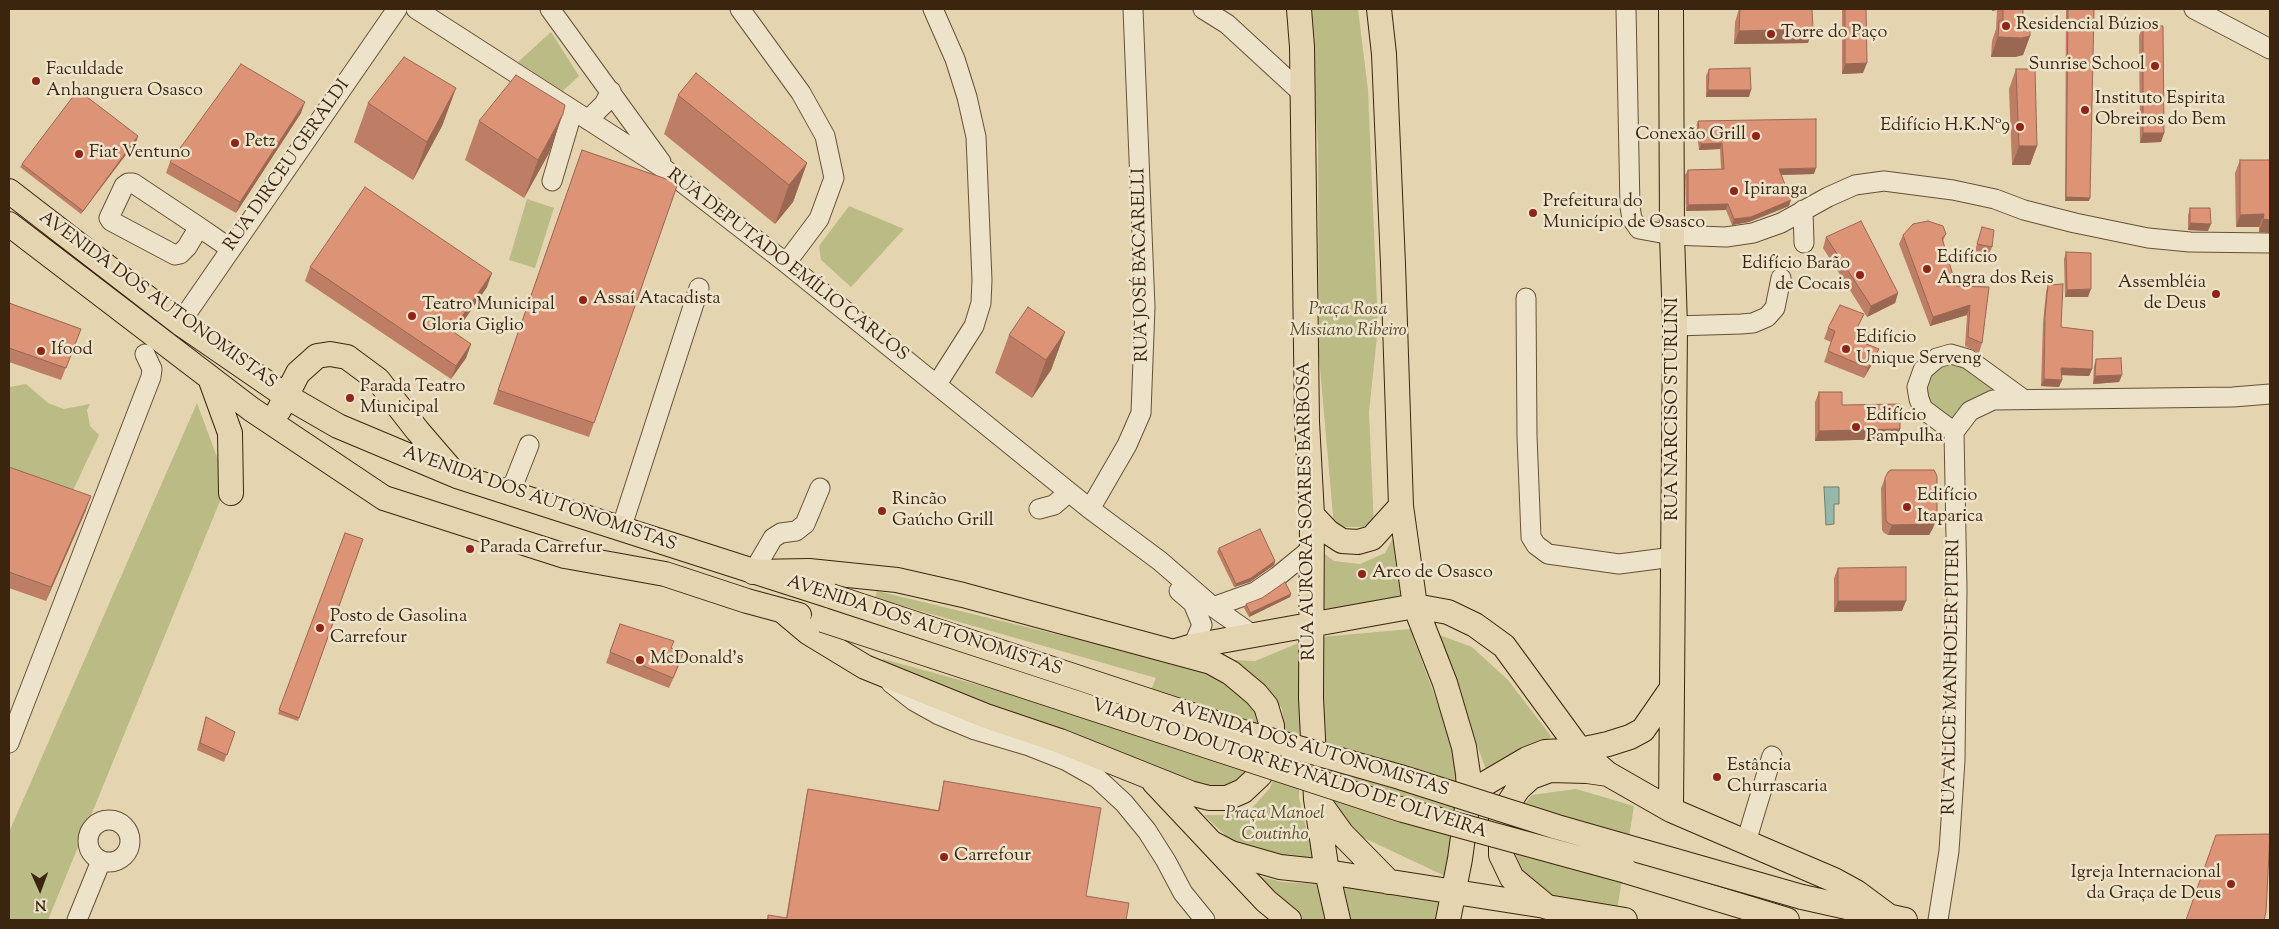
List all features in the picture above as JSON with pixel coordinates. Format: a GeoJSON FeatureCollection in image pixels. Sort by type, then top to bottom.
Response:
{"type":"FeatureCollection","features":[{"type":"Feature","properties":{"kind":"main road","name":"RUA AURORA SOARES BARBOSA"},"geometry":{"type":"LineString","coordinates":[[1299,9],[1307,422],[1312,515],[1311,698],[1316,799],[1327,872],[1338,920]]}},
{"type":"Feature","properties":{"kind":"main road"},"geometry":{"type":"LineString","coordinates":[[1379,9],[1384,54],[1401,506],[1415,606],[1446,683],[1464,747],[1469,793],[1460,859],[1448,920]]}},
{"type":"Feature","properties":{"kind":"main road","name":"RUA NARCISO STURLINI"},"geometry":{"type":"LineString","coordinates":[[1671,9],[1672,234],[1675,326],[1671,810]]}},
{"type":"Feature","properties":{"kind":"main road","name":"AVENIDA DOS AUTONOMISTAS"},"geometry":{"type":"LineString","coordinates":[[9,191],[180,323],[286,396],[338,426],[457,476],[831,596],[1249,734],[1400,778],[1557,827],[1802,897],[1896,918]]}},
{"type":"Feature","properties":{"kind":"main road","name":"AVENIDA DOS AUTONOMISTAS"},"geometry":{"type":"LineString","coordinates":[[9,224],[272,424],[384,498],[565,556],[665,574],[784,612],[823,620]]}},
{"type":"Feature","properties":{"kind":"main road"},"geometry":{"type":"LineString","coordinates":[[272,424],[298,373],[317,356],[330,354],[347,357],[378,380],[412,424],[457,476]]}},
{"type":"Feature","properties":{"kind":"main road"},"geometry":{"type":"LineString","coordinates":[[210,378],[230,433],[231,493]]}},
{"type":"Feature","properties":{"kind":"main road"},"geometry":{"type":"LineString","coordinates":[[1312,515],[1328,532],[1342,541],[1358,542],[1372,538],[1401,506]]}},
{"type":"Feature","properties":{"kind":"main road"},"geometry":{"type":"LineString","coordinates":[[753,572],[809,571],[897,580],[1184,649],[1231,673],[1256,694],[1266,706],[1272,726],[1272,747],[1260,775],[1244,791],[1227,798],[1209,798],[1190,794],[1060,741],[986,716],[865,667],[809,633],[784,612]]}},
{"type":"Feature","properties":{"kind":"main road"},"geometry":{"type":"LineString","coordinates":[[1184,649],[1415,606],[1448,612],[1475,625],[1504,646],[1580,750],[1608,774],[1671,810],[1849,888],[1896,918]]}},
{"type":"Feature","properties":{"kind":"main road","name":"VIADUTO DOUTOR REYNALDO DE OLIVEIRA"},"geometry":{"type":"LineString","coordinates":[[823,620],[1403,810],[1626,871],[1787,920]]}},
{"type":"Feature","properties":{"kind":"main road"},"geometry":{"type":"LineString","coordinates":[[1469,793],[1527,759],[1545,752],[1580,750],[1608,744],[1643,730],[1672,688]]}},
{"type":"Feature","properties":{"kind":"main road"},"geometry":{"type":"LineString","coordinates":[[1547,907],[1512,878],[1501,855],[1501,815],[1518,789],[1531,776],[1550,770],[1608,774]]}},
{"type":"Feature","properties":{"kind":"main road"},"geometry":{"type":"LineString","coordinates":[[1147,776],[1266,901],[1289,920]]}},
{"type":"Feature","properties":{"kind":"main road"},"geometry":{"type":"LineString","coordinates":[[1316,799],[1342,834],[1389,882]]}},
{"type":"Feature","properties":{"kind":"main road"},"geometry":{"type":"LineString","coordinates":[[1212,843],[1231,854],[1280,867],[1327,872],[1453,891],[1624,920]]}},
{"type":"Feature","properties":{"kind":"street","name":"RUA DIRCEU GERALDI"},"geometry":{"type":"LineString","coordinates":[[180,323],[397,9]]}},
{"type":"Feature","properties":{"kind":"street","name":"RUA DEPUTADO EMÍLIO CARLOS"},"geometry":{"type":"LineString","coordinates":[[416,9],[666,170],[786,263],[1090,509],[1160,561],[1213,607],[1253,635]]}},
{"type":"Feature","properties":{"kind":"street"},"geometry":{"type":"LineString","coordinates":[[550,9],[611,91],[666,170]]}},
{"type":"Feature","properties":{"kind":"street"},"geometry":{"type":"LineString","coordinates":[[740,9],[801,93],[825,136],[834,178],[818,219],[786,263]]}},
{"type":"Feature","properties":{"kind":"street"},"geometry":{"type":"LineString","coordinates":[[933,9],[955,59],[967,97],[976,137],[982,280],[981,303],[974,326],[937,384]]}},
{"type":"Feature","properties":{"kind":"street","name":"RUA JOSÉ BACARELLI"},"geometry":{"type":"LineString","coordinates":[[1090,509],[1127,445],[1141,413],[1145,307],[1133,9]]}},
{"type":"Feature","properties":{"kind":"street"},"geometry":{"type":"LineString","coordinates":[[1203,9],[1227,24],[1302,93]]}},
{"type":"Feature","properties":{"kind":"street"},"geometry":{"type":"LineString","coordinates":[[1626,9],[1632,219],[1639,229],[1672,234],[1726,237],[1753,233],[1781,223],[1803,210],[1855,185],[1884,182],[1953,190],[1994,199],[2024,210],[2075,223],[2148,238],[2190,242],[2270,243]]}},
{"type":"Feature","properties":{"kind":"street"},"geometry":{"type":"LineString","coordinates":[[2194,9],[2270,50]]}},
{"type":"Feature","properties":{"kind":"street"},"geometry":{"type":"LineString","coordinates":[[552,181],[581,115],[604,104],[611,91]]}},
{"type":"Feature","properties":{"kind":"street"},"geometry":{"type":"LineString","coordinates":[[199,227],[187,247],[180,254],[175,255],[111,222],[109,218],[124,186],[128,183],[133,184],[199,227],[231,249]]}},
{"type":"Feature","properties":{"kind":"street"},"geometry":{"type":"LineString","coordinates":[[1803,210],[1804,243]]}},
{"type":"Feature","properties":{"kind":"street"},"geometry":{"type":"LineString","coordinates":[[1675,326],[1741,324],[1767,317],[1775,308],[1781,278]]}},
{"type":"Feature","properties":{"kind":"street"},"geometry":{"type":"LineString","coordinates":[[621,529],[699,288]]}},
{"type":"Feature","properties":{"kind":"street"},"geometry":{"type":"LineString","coordinates":[[1526,298],[1526,436],[1531,537],[1536,545],[1548,554],[1619,564],[1673,556]]}},
{"type":"Feature","properties":{"kind":"street"},"geometry":{"type":"LineString","coordinates":[[9,743],[151,377],[152,369],[145,354]]}},
{"type":"Feature","properties":{"kind":"street"},"geometry":{"type":"LineString","coordinates":[[2024,399],[1968,359],[1951,354],[1937,358],[1923,370],[1917,387],[1923,409],[1954,432],[1970,411],[1993,400],[2233,397],[2270,394]]}},
{"type":"Feature","properties":{"kind":"street","name":"RUA ALICE MANHOLER PITERI"},"geometry":{"type":"LineString","coordinates":[[1938,920],[1949,850],[1956,760],[1957,589],[1954,432]]}},
{"type":"Feature","properties":{"kind":"street"},"geometry":{"type":"LineString","coordinates":[[510,493],[529,445]]}},
{"type":"Feature","properties":{"kind":"street"},"geometry":{"type":"LineString","coordinates":[[753,572],[773,538],[781,533],[796,531],[805,524],[820,488]]}},
{"type":"Feature","properties":{"kind":"street"},"geometry":{"type":"LineString","coordinates":[[1039,509],[1054,505],[1069,492]]}},
{"type":"Feature","properties":{"kind":"street","name":"RUA DEPUTADO EMÍLIO CARLOS"},"geometry":{"type":"LineString","coordinates":[[1140,547],[1155,568],[1193,603],[1202,625],[1184,649]]}},
{"type":"Feature","properties":{"kind":"street"},"geometry":{"type":"LineString","coordinates":[[1213,607],[1255,592],[1311,549]]}},
{"type":"Feature","properties":{"kind":"street"},"geometry":{"type":"LineString","coordinates":[[881,674],[914,701],[939,715],[975,730],[1029,746],[1067,761],[1097,778],[1124,803],[1147,831],[1183,893],[1204,920]]}},
{"type":"Feature","properties":{"kind":"street"},"geometry":{"type":"LineString","coordinates":[[1746,842],[1772,756]]}},
{"type":"Feature","properties":{"kind":"street"},"geometry":{"type":"LineString","coordinates":[[77,920],[101,861]]}},
{"type":"Feature","properties":{"kind":"green space","name":"Praça Rosa Missiano Ribeiro"},"geometry":{"type":"Polygon","coordinates":[[[1309,9],[1358,9],[1368,90],[1378,327],[1369,412],[1374,527],[1334,527],[1319,356],[1318,146],[1309,9]]]}},
{"type":"Feature","properties":{"kind":"green space"},"geometry":{"type":"Polygon","coordinates":[[[551,32],[579,76],[563,91],[518,62],[551,32]]]}},
{"type":"Feature","properties":{"kind":"green space"},"geometry":{"type":"Polygon","coordinates":[[[527,199],[554,208],[535,268],[509,260],[527,199]]]}},
{"type":"Feature","properties":{"kind":"green space"},"geometry":{"type":"Polygon","coordinates":[[[849,206],[904,229],[851,287],[821,260],[819,246],[849,206]]]}},
{"type":"Feature","properties":{"kind":"green space"},"geometry":{"type":"Polygon","coordinates":[[[1951,358],[2003,394],[1982,395],[1960,412],[1951,426],[1936,414],[1923,388],[1927,372],[1951,358]]]}},
{"type":"Feature","properties":{"kind":"green space"},"geometry":{"type":"Polygon","coordinates":[[[26,384],[48,403],[64,409],[90,404],[87,410],[90,426],[99,435],[67,503],[9,482],[9,387],[26,384]]]}},
{"type":"Feature","properties":{"kind":"green space"},"geometry":{"type":"Polygon","coordinates":[[[197,403],[227,484],[48,920],[9,920],[9,832],[197,403]]]}},
{"type":"Feature","properties":{"kind":"green space"},"geometry":{"type":"Polygon","coordinates":[[[1395,534],[1401,601],[1316,619],[1318,549],[1334,561],[1360,564],[1385,553],[1395,534]]]}},
{"type":"Feature","properties":{"kind":"green space"},"geometry":{"type":"Polygon","coordinates":[[[877,591],[1205,670],[1226,681],[1260,713],[1265,742],[1252,775],[1221,795],[879,664],[883,659],[1135,728],[1156,678],[875,598],[877,591]]]}},
{"type":"Feature","properties":{"kind":"green space"},"geometry":{"type":"Polygon","coordinates":[[[1410,629],[1455,751],[1463,800],[1445,876],[1362,837],[1326,797],[1321,637],[1410,629]]]}},
{"type":"Feature","properties":{"kind":"green space"},"geometry":{"type":"Polygon","coordinates":[[[1437,634],[1472,647],[1508,680],[1551,736],[1542,748],[1486,770],[1437,634]]]}},
{"type":"Feature","properties":{"kind":"green space","name":"Praça Manoel Coutinho"},"geometry":{"type":"Polygon","coordinates":[[[1301,642],[1299,798],[1314,862],[1242,851],[1204,815],[1229,815],[1251,809],[1270,788],[1286,743],[1282,708],[1232,660],[1255,661],[1301,642]]]}},
{"type":"Feature","properties":{"kind":"green space"},"geometry":{"type":"Polygon","coordinates":[[[1576,789],[1634,806],[1617,910],[1549,900],[1523,873],[1515,852],[1512,820],[1532,795],[1576,789]]]}},
{"type":"Feature","properties":{"kind":"green space"},"geometry":{"type":"Polygon","coordinates":[[[1247,873],[1282,882],[1319,884],[1328,920],[1297,920],[1247,873]]]}},
{"type":"Feature","properties":{"kind":"green space"},"geometry":{"type":"Polygon","coordinates":[[[1342,886],[1441,901],[1436,920],[1349,920],[1342,886]]]}},
{"type":"Feature","properties":{"kind":"shaded area"},"geometry":{"type":"Polygon","coordinates":[[[1824,487],[1839,487],[1839,504],[1834,504],[1834,524],[1826,525],[1824,487]]]}},
{"type":"Feature","properties":{"kind":"building"},"geometry":{"type":"Polygon","coordinates":[[[1740,9],[1812,9],[1813,29],[1739,31],[1740,9]]]}},
{"type":"Feature","properties":{"kind":"building"},"geometry":{"type":"Polygon","coordinates":[[[1845,9],[1866,9],[1867,63],[1845,64],[1845,9]]]}},
{"type":"Feature","properties":{"kind":"building"},"geometry":{"type":"Polygon","coordinates":[[[2003,9],[2023,9],[2023,18],[2027,18],[2027,23],[2030,23],[2030,36],[2022,38],[1998,37],[1999,21],[2003,21],[2003,9]]]}},
{"type":"Feature","properties":{"kind":"building","name":"Instituto Espirita Obreiros do Bem"},"geometry":{"type":"Polygon","coordinates":[[[2068,9],[2094,9],[2090,198],[2066,197],[2068,9]]]}},
{"type":"Feature","properties":{"kind":"building","name":"Sunrise School"},"geometry":{"type":"Polygon","coordinates":[[[2143,26],[2163,26],[2164,133],[2143,133],[2143,26]]]}},
{"type":"Feature","properties":{"kind":"building"},"geometry":{"type":"Polygon","coordinates":[[[404,57],[456,88],[427,142],[368,103],[404,57]]]}},
{"type":"Feature","properties":{"kind":"building","name":"Petz"},"geometry":{"type":"Polygon","coordinates":[[[241,64],[305,102],[240,202],[170,162],[241,64]]]}},
{"type":"Feature","properties":{"kind":"building"},"geometry":{"type":"Polygon","coordinates":[[[1750,68],[1751,90],[1708,90],[1709,69],[1750,68]]]}},
{"type":"Feature","properties":{"kind":"building"},"geometry":{"type":"Polygon","coordinates":[[[2016,69],[2035,69],[2037,146],[2019,146],[2016,69]]]}},
{"type":"Feature","properties":{"kind":"building"},"geometry":{"type":"Polygon","coordinates":[[[696,73],[807,163],[789,185],[678,95],[696,73]]]}},
{"type":"Feature","properties":{"kind":"building"},"geometry":{"type":"Polygon","coordinates":[[[516,75],[565,105],[563,114],[538,160],[479,121],[516,75]]]}},
{"type":"Feature","properties":{"kind":"building","name":"Fiat Ventuno"},"geometry":{"type":"Polygon","coordinates":[[[78,90],[138,136],[83,211],[22,164],[78,90]]]}},
{"type":"Feature","properties":{"kind":"building"},"geometry":{"type":"Polygon","coordinates":[[[1816,119],[1816,168],[1779,169],[1791,200],[1751,217],[1734,219],[1728,204],[1688,205],[1688,170],[1724,169],[1722,143],[1701,144],[1698,121],[1816,119]]]}},
{"type":"Feature","properties":{"kind":"building","name":"Assaí Atacadista"},"geometry":{"type":"Polygon","coordinates":[[[582,150],[678,183],[594,423],[498,390],[582,150]]]}},
{"type":"Feature","properties":{"kind":"building"},"geometry":{"type":"Polygon","coordinates":[[[2240,160],[2270,160],[2270,220],[2263,219],[2264,214],[2240,215],[2240,160]]]}},
{"type":"Feature","properties":{"kind":"building","name":"Teatro Municipal Gloria Giglio"},"geometry":{"type":"Polygon","coordinates":[[[365,187],[492,273],[452,331],[471,344],[456,366],[310,267],[365,187]]]}},
{"type":"Feature","properties":{"kind":"building"},"geometry":{"type":"Polygon","coordinates":[[[2190,208],[2210,208],[2211,224],[2190,223],[2190,208]]]}},
{"type":"Feature","properties":{"kind":"building","name":"Edifício Barão de Cocais"},"geometry":{"type":"Polygon","coordinates":[[[1861,221],[1898,293],[1871,306],[1826,237],[1861,221]]]}},
{"type":"Feature","properties":{"kind":"building"},"geometry":{"type":"Polygon","coordinates":[[[1928,221],[1943,226],[1946,234],[1942,238],[1956,286],[1989,287],[1982,343],[1968,337],[1970,305],[1933,317],[1903,235],[1913,224],[1928,221]]]}},
{"type":"Feature","properties":{"kind":"building"},"geometry":{"type":"Polygon","coordinates":[[[1982,227],[1994,230],[1992,247],[1977,244],[1982,227]]]}},
{"type":"Feature","properties":{"kind":"building"},"geometry":{"type":"Polygon","coordinates":[[[2066,252],[2091,253],[2091,289],[2067,290],[2066,252]]]}},
{"type":"Feature","properties":{"kind":"building"},"geometry":{"type":"Polygon","coordinates":[[[2063,284],[2061,327],[2093,331],[2092,369],[2061,368],[2062,380],[2044,379],[2045,316],[2048,285],[2063,284]]]}},
{"type":"Feature","properties":{"kind":"building","name":"Ifood"},"geometry":{"type":"Polygon","coordinates":[[[9,303],[81,329],[66,368],[9,348],[9,303]]]}},
{"type":"Feature","properties":{"kind":"building","name":"Edifício Unique Serveng"},"geometry":{"type":"Polygon","coordinates":[[[1840,305],[1864,314],[1857,328],[1870,333],[1864,343],[1879,349],[1868,368],[1828,351],[1835,331],[1828,328],[1840,305]]]}},
{"type":"Feature","properties":{"kind":"building"},"geometry":{"type":"Polygon","coordinates":[[[1028,307],[1065,332],[1046,360],[1009,335],[1028,307]]]}},
{"type":"Feature","properties":{"kind":"building"},"geometry":{"type":"Polygon","coordinates":[[[2121,358],[2122,375],[2095,376],[2096,359],[2121,358]]]}},
{"type":"Feature","properties":{"kind":"building"},"geometry":{"type":"Polygon","coordinates":[[[1819,392],[1842,392],[1842,405],[1900,404],[1900,429],[1819,431],[1819,392]]]}},
{"type":"Feature","properties":{"kind":"building"},"geometry":{"type":"Polygon","coordinates":[[[9,467],[91,496],[51,587],[9,572],[9,467]]]}},
{"type":"Feature","properties":{"kind":"building","name":"Edifício Itaparica"},"geometry":{"type":"Polygon","coordinates":[[[1891,470],[1934,470],[1937,476],[1937,517],[1932,524],[1892,525],[1888,523],[1886,520],[1885,478],[1891,470]]]}},
{"type":"Feature","properties":{"kind":"building"},"geometry":{"type":"Polygon","coordinates":[[[1260,529],[1275,561],[1251,578],[1236,584],[1219,548],[1260,529]]]}},
{"type":"Feature","properties":{"kind":"building","name":"Posto de Gasolina Carrefour"},"geometry":{"type":"Polygon","coordinates":[[[345,533],[363,539],[299,718],[279,710],[345,533]]]}},
{"type":"Feature","properties":{"kind":"building"},"geometry":{"type":"Polygon","coordinates":[[[1906,567],[1906,601],[1838,601],[1838,568],[1906,567]]]}},
{"type":"Feature","properties":{"kind":"building"},"geometry":{"type":"Polygon","coordinates":[[[1285,582],[1291,594],[1250,613],[1246,604],[1262,598],[1285,582]]]}},
{"type":"Feature","properties":{"kind":"building","name":"McDonald's"},"geometry":{"type":"Polygon","coordinates":[[[620,624],[674,641],[671,648],[683,653],[673,678],[610,652],[620,624]]]}},
{"type":"Feature","properties":{"kind":"building"},"geometry":{"type":"Polygon","coordinates":[[[206,717],[235,732],[227,755],[200,743],[206,717]]]}},
{"type":"Feature","properties":{"kind":"building","name":"Carrefour"},"geometry":{"type":"Polygon","coordinates":[[[944,781],[1101,808],[1086,896],[1129,903],[1126,920],[768,920],[768,915],[787,918],[808,789],[939,811],[944,781]]]}},
{"type":"Feature","properties":{"kind":"building","name":"Igreja Internacional da Graça de Deus"},"geometry":{"type":"Polygon","coordinates":[[[2270,834],[2264,920],[2186,920],[2216,835],[2270,834]]]}},
{"type":"Feature","properties":{"kind":"place","name":"Residencial Búzios"},"geometry":{"type":"Point","coordinates":[2006,26]}},
{"type":"Feature","properties":{"kind":"place","name":"Torre do Paço"},"geometry":{"type":"Point","coordinates":[1771,34]}},
{"type":"Feature","properties":{"kind":"place","name":"Sunrise School"},"geometry":{"type":"Point","coordinates":[2155,66]}},
{"type":"Feature","properties":{"kind":"place","name":"Faculdade Anhanguera Osasco"},"geometry":{"type":"Point","coordinates":[36,81]}},
{"type":"Feature","properties":{"kind":"place","name":"Instituto Espirita Obreiros do Bem"},"geometry":{"type":"Point","coordinates":[2085,110]}},
{"type":"Feature","properties":{"kind":"place","name":"Edifício H.K.Nº9"},"geometry":{"type":"Point","coordinates":[2020,127]}},
{"type":"Feature","properties":{"kind":"place","name":"Conexão Grill"},"geometry":{"type":"Point","coordinates":[1756,136]}},
{"type":"Feature","properties":{"kind":"place","name":"Petz"},"geometry":{"type":"Point","coordinates":[235,143]}},
{"type":"Feature","properties":{"kind":"place","name":"Fiat Ventuno"},"geometry":{"type":"Point","coordinates":[79,154]}},
{"type":"Feature","properties":{"kind":"place","name":"Ipiranga"},"geometry":{"type":"Point","coordinates":[1734,191]}},
{"type":"Feature","properties":{"kind":"place","name":"Prefeitura do Município de Osasco"},"geometry":{"type":"Point","coordinates":[1533,213]}},
{"type":"Feature","properties":{"kind":"place","name":"Edifício Angra dos Reis"},"geometry":{"type":"Point","coordinates":[1927,269]}},
{"type":"Feature","properties":{"kind":"place","name":"Edifício Barão de Cocais"},"geometry":{"type":"Point","coordinates":[1860,275]}},
{"type":"Feature","properties":{"kind":"place","name":"Assembléia de Deus"},"geometry":{"type":"Point","coordinates":[2216,294]}},
{"type":"Feature","properties":{"kind":"place","name":"Assaí Atacadista"},"geometry":{"type":"Point","coordinates":[583,300]}},
{"type":"Feature","properties":{"kind":"place","name":"Teatro Municipal Gloria Giglio"},"geometry":{"type":"Point","coordinates":[412,316]}},
{"type":"Feature","properties":{"kind":"place","name":"Edifício Unique Serveng"},"geometry":{"type":"Point","coordinates":[1846,349]}},
{"type":"Feature","properties":{"kind":"place","name":"Ifood"},"geometry":{"type":"Point","coordinates":[41,351]}},
{"type":"Feature","properties":{"kind":"place","name":"Parada Teatro Municipal"},"geometry":{"type":"Point","coordinates":[350,398]}},
{"type":"Feature","properties":{"kind":"place","name":"Edifício Pampulha"},"geometry":{"type":"Point","coordinates":[1856,427]}},
{"type":"Feature","properties":{"kind":"place","name":"Edifício Itaparica"},"geometry":{"type":"Point","coordinates":[1907,507]}},
{"type":"Feature","properties":{"kind":"place","name":"Rincão Gaúcho Grill"},"geometry":{"type":"Point","coordinates":[882,511]}},
{"type":"Feature","properties":{"kind":"place","name":"Parada Carrefur"},"geometry":{"type":"Point","coordinates":[470,549]}},
{"type":"Feature","properties":{"kind":"place","name":"Arco de Osasco"},"geometry":{"type":"Point","coordinates":[1362,574]}},
{"type":"Feature","properties":{"kind":"place","name":"Posto de Gasolina Carrefour"},"geometry":{"type":"Point","coordinates":[320,628]}},
{"type":"Feature","properties":{"kind":"place","name":"McDonald's"},"geometry":{"type":"Point","coordinates":[640,660]}},
{"type":"Feature","properties":{"kind":"place","name":"Estância Churrascaria"},"geometry":{"type":"Point","coordinates":[1717,777]}},
{"type":"Feature","properties":{"kind":"place","name":"Carrefour"},"geometry":{"type":"Point","coordinates":[944,857]}},
{"type":"Feature","properties":{"kind":"place","name":"Igreja Internacional da Graça de Deus"},"geometry":{"type":"Point","coordinates":[2231,884]}}]}
